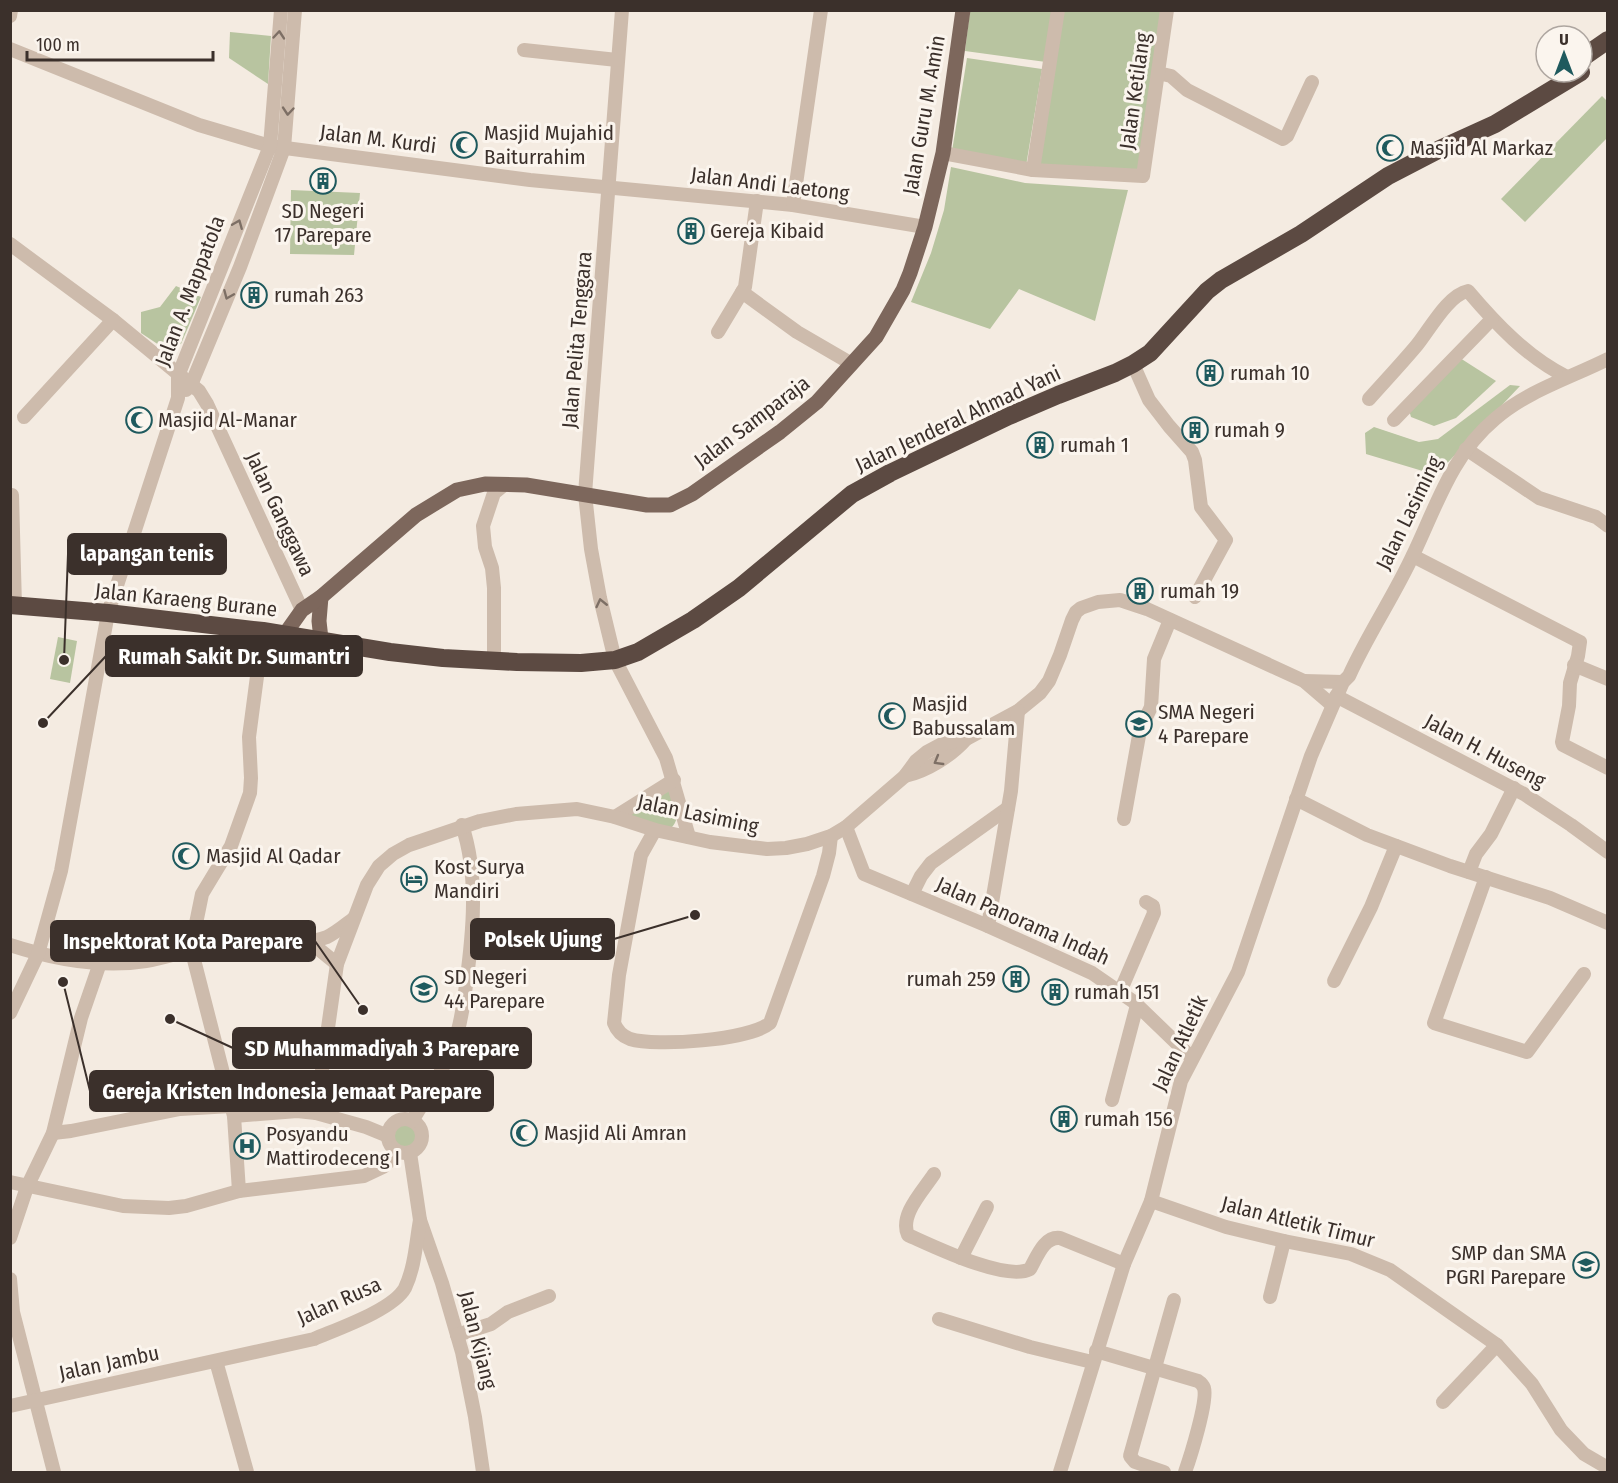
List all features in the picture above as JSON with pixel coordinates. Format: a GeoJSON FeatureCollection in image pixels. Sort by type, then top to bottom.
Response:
{"type":"FeatureCollection","features":[{"type":"Feature","properties":{"kind":"highway"},"geometry":{"type":"LineString","coordinates":[[1594,50],[1608,40]]}},
{"type":"Feature","properties":{"kind":"highway","name":"Jalan Jenderal Ahmad Yani"},"geometry":{"type":"LineString","coordinates":[[1594,63],[1608,53]]}},
{"type":"Feature","properties":{"kind":"highway","name":"Jalan Jenderal Ahmad Yani"},"geometry":{"type":"LineString","coordinates":[[1545,93],[1554,84]]}},
{"type":"Feature","properties":{"kind":"highway","name":"Jalan Jenderal Ahmad Yani"},"geometry":{"type":"LineString","coordinates":[[321,639],[390,652],[494,661],[581,663],[615,660],[638,652],[693,620],[739,588],[852,494],[890,473],[1009,416],[1115,374],[1133,364],[1150,353],[1207,291],[1221,280],[1324,219],[1388,176],[1495,124],[1561,84]]}},
{"type":"Feature","properties":{"kind":"highway","name":"Jalan Karaeng Burane"},"geometry":{"type":"LineString","coordinates":[[13,605],[108,613],[321,639]]}},
{"type":"Feature","properties":{"kind":"main road","name":"Jalan Guru M. Amin"},"geometry":{"type":"LineString","coordinates":[[925,227],[944,153],[963,10]]}},
{"type":"Feature","properties":{"kind":"main road","name":"Jalan Samparaja"},"geometry":{"type":"LineString","coordinates":[[302,610],[321,597],[416,515],[469,486],[505,484],[585,494],[647,505],[670,505],[680,502],[817,402],[852,364],[876,337],[903,290],[925,227]]}},
{"type":"Feature","properties":{"kind":"main road"},"geometry":{"type":"LineString","coordinates":[[321,597],[319,621],[321,639]]}},
{"type":"Feature","properties":{"kind":"main road"},"geometry":{"type":"LineString","coordinates":[[285,634],[302,610]]}},
{"type":"Feature","properties":{"kind":"street"},"geometry":{"type":"LineString","coordinates":[[10,16],[11,10]]}},
{"type":"Feature","properties":{"kind":"street","name":"Jalan A. Mappatola"},"geometry":{"type":"LineString","coordinates":[[178,398],[178,376],[270,147],[281,10]]}},
{"type":"Feature","properties":{"kind":"street","name":"Jalan A. Mappatola"},"geometry":{"type":"LineString","coordinates":[[178,398],[191,385],[240,267],[284,148],[295,10]]}},
{"type":"Feature","properties":{"kind":"street","name":"Jalan Pelita Tenggara"},"geometry":{"type":"LineString","coordinates":[[622,10],[585,494],[591,549],[615,660],[666,758],[689,837]]}},
{"type":"Feature","properties":{"kind":"street"},"geometry":{"type":"LineString","coordinates":[[793,205],[821,10]]}},
{"type":"Feature","properties":{"kind":"street"},"geometry":{"type":"LineString","coordinates":[[944,153],[1034,170],[1058,10]]}},
{"type":"Feature","properties":{"kind":"street","name":"Jalan Ketilang"},"geometry":{"type":"LineString","coordinates":[[1034,170],[1143,176],[1167,10]]}},
{"type":"Feature","properties":{"kind":"street","name":"Jalan M. Kurdi"},"geometry":{"type":"LineString","coordinates":[[10,49],[199,125],[270,147],[610,189]]}},
{"type":"Feature","properties":{"kind":"street"},"geometry":{"type":"LineString","coordinates":[[524,50],[617,60]]}},
{"type":"Feature","properties":{"kind":"street"},"geometry":{"type":"LineString","coordinates":[[1158,73],[1171,76],[1187,90],[1284,139],[1312,82]]}},
{"type":"Feature","properties":{"kind":"street"},"geometry":{"type":"LineString","coordinates":[[275,74],[291,75]]}},
{"type":"Feature","properties":{"kind":"street","name":"Jalan Andi Laetong"},"geometry":{"type":"LineString","coordinates":[[610,189],[793,205],[925,227]]}},
{"type":"Feature","properties":{"kind":"street"},"geometry":{"type":"LineString","coordinates":[[718,332],[742,292],[747,279],[757,201]]}},
{"type":"Feature","properties":{"kind":"street","name":"Jalan Ganggawa"},"geometry":{"type":"LineString","coordinates":[[10,244],[113,320],[178,376],[199,391],[302,610]]}},
{"type":"Feature","properties":{"kind":"street"},"geometry":{"type":"LineString","coordinates":[[1369,399],[1417,345],[1444,309],[1460,294],[1468,291],[1492,319],[1542,364],[1567,377]]}},
{"type":"Feature","properties":{"kind":"street"},"geometry":{"type":"LineString","coordinates":[[742,292],[797,332],[852,364]]}},
{"type":"Feature","properties":{"kind":"street"},"geometry":{"type":"LineString","coordinates":[[1394,420],[1492,319]]}},
{"type":"Feature","properties":{"kind":"street"},"geometry":{"type":"LineString","coordinates":[[24,417],[113,320]]}},
{"type":"Feature","properties":{"kind":"street","name":"Jalan Lasiming"},"geometry":{"type":"LineString","coordinates":[[1334,701],[1413,556],[1442,487],[1466,449],[1481,431],[1510,407],[1608,358]]}},
{"type":"Feature","properties":{"kind":"street"},"geometry":{"type":"LineString","coordinates":[[1133,364],[1149,400],[1168,426],[1192,452],[1201,507],[1226,540],[1195,597]]}},
{"type":"Feature","properties":{"kind":"street"},"geometry":{"type":"LineString","coordinates":[[10,1014],[38,954],[61,871],[108,613],[178,398]]}},
{"type":"Feature","properties":{"kind":"street"},"geometry":{"type":"LineString","coordinates":[[1466,449],[1539,498],[1556,506],[1596,517],[1608,525]]}},
{"type":"Feature","properties":{"kind":"street"},"geometry":{"type":"LineString","coordinates":[[494,661],[494,588],[492,568],[485,548],[483,526],[494,493],[505,484]]}},
{"type":"Feature","properties":{"kind":"street"},"geometry":{"type":"LineString","coordinates":[[12,495],[13,605]]}},
{"type":"Feature","properties":{"kind":"street"},"geometry":{"type":"LineString","coordinates":[[1413,556],[1580,642],[1562,742],[1563,745],[1608,768]]}},
{"type":"Feature","properties":{"kind":"street","name":"Jalan Lasiming"},"geometry":{"type":"LineString","coordinates":[[316,1113],[337,964],[367,885],[380,866],[393,854],[410,845],[462,825],[495,818],[577,809],[615,817],[655,830],[745,847],[786,848],[831,836],[905,776],[909,768],[927,752],[942,744],[966,739],[1018,711],[1040,693],[1048,681],[1076,612],[1098,602],[1128,601],[1304,681]]}},
{"type":"Feature","properties":{"kind":"street"},"geometry":{"type":"LineString","coordinates":[[1124,819],[1140,730],[1150,708],[1154,659],[1170,620]]}},
{"type":"Feature","properties":{"kind":"street"},"geometry":{"type":"LineString","coordinates":[[239,1191],[233,1111],[192,948],[202,894],[231,846],[250,793],[249,736],[263,631]]}},
{"type":"Feature","properties":{"kind":"street"},"geometry":{"type":"LineString","coordinates":[[1575,665],[1608,679]]}},
{"type":"Feature","properties":{"kind":"street"},"geometry":{"type":"LineString","coordinates":[[1304,681],[1343,682]]}},
{"type":"Feature","properties":{"kind":"street","name":"Jalan H. Huseng"},"geometry":{"type":"LineString","coordinates":[[1304,681],[1334,701],[1514,788],[1608,852]]}},
{"type":"Feature","properties":{"kind":"street","name":"Jalan Atletik"},"geometry":{"type":"LineString","coordinates":[[1060,1473],[1124,1264],[1150,1201],[1175,1101],[1192,1058],[1238,972],[1296,799],[1334,701]]}},
{"type":"Feature","properties":{"kind":"street"},"geometry":{"type":"LineString","coordinates":[[988,926],[1008,808],[1018,711]]}},
{"type":"Feature","properties":{"kind":"street"},"geometry":{"type":"LineString","coordinates":[[615,817],[674,780]]}},
{"type":"Feature","properties":{"kind":"street"},"geometry":{"type":"LineString","coordinates":[[1469,872],[1476,854],[1491,834],[1514,788]]}},
{"type":"Feature","properties":{"kind":"street"},"geometry":{"type":"LineString","coordinates":[[1296,799],[1367,835],[1550,898],[1608,923]]}},
{"type":"Feature","properties":{"kind":"street"},"geometry":{"type":"LineString","coordinates":[[912,894],[921,876],[932,863],[1008,808]]}},
{"type":"Feature","properties":{"kind":"street"},"geometry":{"type":"LineString","coordinates":[[412,1121],[434,1085],[458,1031],[462,1013],[474,905],[467,840],[462,825]]}},
{"type":"Feature","properties":{"kind":"street","name":"Jalan Panorama Indah"},"geometry":{"type":"LineString","coordinates":[[846,826],[864,874],[1092,973],[1137,1005],[1192,1058]]}},
{"type":"Feature","properties":{"kind":"street"},"geometry":{"type":"LineString","coordinates":[[655,830],[641,855],[619,975],[614,1023],[617,1030],[629,1039],[655,1042],[705,1040],[754,1031],[770,1023],[823,876],[831,836]]}},
{"type":"Feature","properties":{"kind":"street"},"geometry":{"type":"LineString","coordinates":[[1334,981],[1371,908],[1396,846]]}},
{"type":"Feature","properties":{"kind":"street"},"geometry":{"type":"LineString","coordinates":[[1486,877],[1434,1023],[1527,1052],[1584,974]]}},
{"type":"Feature","properties":{"kind":"street"},"geometry":{"type":"LineString","coordinates":[[1120,992],[1154,914],[1153,906],[1146,902]]}},
{"type":"Feature","properties":{"kind":"street"},"geometry":{"type":"LineString","coordinates":[[10,945],[38,954],[100,963],[148,961],[192,948],[246,940],[310,942],[337,931],[353,919]]}},
{"type":"Feature","properties":{"kind":"street"},"geometry":{"type":"LineString","coordinates":[[310,942],[337,964]]}},
{"type":"Feature","properties":{"kind":"street"},"geometry":{"type":"LineString","coordinates":[[10,1238],[27,1187],[53,1133],[81,1018],[100,963]]}},
{"type":"Feature","properties":{"kind":"street"},"geometry":{"type":"LineString","coordinates":[[1112,1100],[1137,1005]]}},
{"type":"Feature","properties":{"kind":"street"},"geometry":{"type":"LineString","coordinates":[[53,1133],[180,1109],[297,1110],[366,1127],[388,1136]]}},
{"type":"Feature","properties":{"kind":"street"},"geometry":{"type":"LineString","coordinates":[[10,1182],[123,1206],[149,1209],[186,1206],[239,1191],[346,1180],[364,1176],[383,1167],[404,1152],[419,1147],[423,1136],[420,1126],[404,1119],[395,1122],[388,1136],[391,1146],[404,1152]]}},
{"type":"Feature","properties":{"kind":"street"},"geometry":{"type":"LineString","coordinates":[[404,1152],[420,1220]]}},
{"type":"Feature","properties":{"kind":"street"},"geometry":{"type":"LineString","coordinates":[[934,1174],[907,1215],[906,1232],[908,1235],[961,1258],[1014,1272],[1030,1269],[1047,1241],[1054,1237],[1124,1264]]}},
{"type":"Feature","properties":{"kind":"street","name":"Jalan Atletik Timur"},"geometry":{"type":"LineString","coordinates":[[1150,1201],[1226,1227],[1350,1254],[1390,1269],[1497,1345],[1532,1384],[1561,1430],[1584,1454],[1608,1468]]}},
{"type":"Feature","properties":{"kind":"street"},"geometry":{"type":"LineString","coordinates":[[961,1258],[987,1207]]}},
{"type":"Feature","properties":{"kind":"street","name":"Jalan Kijang"},"geometry":{"type":"LineString","coordinates":[[420,1220],[457,1335],[475,1417],[483,1473]]}},
{"type":"Feature","properties":{"kind":"street","name":"Jalan Rusa"},"geometry":{"type":"LineString","coordinates":[[216,1361],[314,1339],[372,1314],[399,1297],[410,1274],[420,1220]]}},
{"type":"Feature","properties":{"kind":"street"},"geometry":{"type":"LineString","coordinates":[[1270,1297],[1284,1241]]}},
{"type":"Feature","properties":{"kind":"street"},"geometry":{"type":"LineString","coordinates":[[10,1279],[13,1312],[54,1473]]}},
{"type":"Feature","properties":{"kind":"street"},"geometry":{"type":"LineString","coordinates":[[457,1335],[491,1324],[508,1312],[549,1296]]}},
{"type":"Feature","properties":{"kind":"street"},"geometry":{"type":"LineString","coordinates":[[1164,1473],[1135,1462],[1130,1457],[1174,1300]]}},
{"type":"Feature","properties":{"kind":"street"},"geometry":{"type":"LineString","coordinates":[[939,1319],[1030,1347],[1094,1356],[1198,1381],[1205,1390],[1185,1473]]}},
{"type":"Feature","properties":{"kind":"street"},"geometry":{"type":"LineString","coordinates":[[1443,1402],[1497,1345]]}},
{"type":"Feature","properties":{"kind":"street"},"geometry":{"type":"LineString","coordinates":[[216,1361],[247,1473]]}},
{"type":"Feature","properties":{"kind":"street","name":"Jalan Jambu"},"geometry":{"type":"LineString","coordinates":[[10,1406],[216,1361]]}},
{"type":"Feature","properties":{"kind":"green space"},"geometry":{"type":"Polygon","coordinates":[[[970,11],[1054,11],[1046,62],[965,51],[970,11]]]}},
{"type":"Feature","properties":{"kind":"green space"},"geometry":{"type":"Polygon","coordinates":[[[1062,11],[1161,11],[1142,174],[1034,166],[1062,11]]]}},
{"type":"Feature","properties":{"kind":"green space"},"geometry":{"type":"Polygon","coordinates":[[[230,32],[271,36],[268,84],[229,58],[230,32]]]}},
{"type":"Feature","properties":{"kind":"green space"},"geometry":{"type":"Polygon","coordinates":[[[967,58],[1042,69],[1026,166],[952,151],[967,58]]]}},
{"type":"Feature","properties":{"kind":"green space"},"geometry":{"type":"Polygon","coordinates":[[[1602,96],[1607,101],[1607,138],[1525,222],[1501,199],[1602,96]]]}},
{"type":"Feature","properties":{"kind":"green space"},"geometry":{"type":"Polygon","coordinates":[[[951,167],[1025,183],[1128,190],[1095,321],[1019,289],[990,329],[911,302],[931,253],[944,210],[951,167]]]}},
{"type":"Feature","properties":{"kind":"green space"},"geometry":{"type":"Polygon","coordinates":[[[291,190],[360,193],[354,255],[290,254],[291,190]]]}},
{"type":"Feature","properties":{"kind":"green space"},"geometry":{"type":"Polygon","coordinates":[[[176,286],[201,297],[181,344],[165,349],[141,333],[141,312],[160,307],[176,286]]]}},
{"type":"Feature","properties":{"kind":"green space"},"geometry":{"type":"Polygon","coordinates":[[[1460,358],[1496,381],[1456,418],[1434,426],[1411,417],[1409,410],[1460,358]]]}},
{"type":"Feature","properties":{"kind":"green space"},"geometry":{"type":"Polygon","coordinates":[[[1510,385],[1520,386],[1436,475],[1366,454],[1365,433],[1374,427],[1419,442],[1438,439],[1510,385]]]}},
{"type":"Feature","properties":{"kind":"green space"},"geometry":{"type":"Polygon","coordinates":[[[58,637],[77,641],[70,683],[50,679],[58,637]]]}},
{"type":"Feature","properties":{"kind":"green space"},"geometry":{"type":"Polygon","coordinates":[[[671,788],[677,814],[675,824],[671,828],[626,815],[671,788]]]}},
{"type":"Feature","properties":{"kind":"green space"},"geometry":{"type":"Polygon","coordinates":[[[406,1123],[415,1127],[419,1136],[415,1145],[406,1149],[397,1145],[393,1136],[397,1127],[406,1123]]]}},
{"type":"Feature","properties":{"kind":"place","name":"Masjid Mujahid Baiturrahim"},"geometry":{"type":"Point","coordinates":[464,145]}},
{"type":"Feature","properties":{"kind":"place","name":"Masjid Al Markaz"},"geometry":{"type":"Point","coordinates":[1390,148]}},
{"type":"Feature","properties":{"kind":"place","name":"SD Negeri 17 Parepare"},"geometry":{"type":"Point","coordinates":[323,181]}},
{"type":"Feature","properties":{"kind":"place","name":"Gereja Kibaid"},"geometry":{"type":"Point","coordinates":[691,231]}},
{"type":"Feature","properties":{"kind":"place","name":"rumah 263"},"geometry":{"type":"Point","coordinates":[254,295]}},
{"type":"Feature","properties":{"kind":"place","name":"rumah 10"},"geometry":{"type":"Point","coordinates":[1210,373]}},
{"type":"Feature","properties":{"kind":"place","name":"Masjid Al-Manar"},"geometry":{"type":"Point","coordinates":[139,420]}},
{"type":"Feature","properties":{"kind":"place","name":"rumah 9"},"geometry":{"type":"Point","coordinates":[1195,430]}},
{"type":"Feature","properties":{"kind":"place","name":"rumah 1"},"geometry":{"type":"Point","coordinates":[1040,445]}},
{"type":"Feature","properties":{"kind":"place","name":"rumah 19"},"geometry":{"type":"Point","coordinates":[1140,591]}},
{"type":"Feature","properties":{"kind":"place","name":"lapangan tenis"},"geometry":{"type":"Point","coordinates":[64,660]}},
{"type":"Feature","properties":{"kind":"place","name":"Masjid Babussalam"},"geometry":{"type":"Point","coordinates":[892,716]}},
{"type":"Feature","properties":{"kind":"place","name":"Rumah Sakit Dr. Sumantri"},"geometry":{"type":"Point","coordinates":[43,723]}},
{"type":"Feature","properties":{"kind":"place","name":"SMA Negeri 4 Parepare"},"geometry":{"type":"Point","coordinates":[1139,724]}},
{"type":"Feature","properties":{"kind":"place","name":"Masjid Al Qadar"},"geometry":{"type":"Point","coordinates":[186,856]}},
{"type":"Feature","properties":{"kind":"place","name":"Kost Surya Mandiri"},"geometry":{"type":"Point","coordinates":[414,879]}},
{"type":"Feature","properties":{"kind":"place","name":"Polsek Ujung"},"geometry":{"type":"Point","coordinates":[695,915]}},
{"type":"Feature","properties":{"kind":"place","name":"rumah 259"},"geometry":{"type":"Point","coordinates":[1016,979]}},
{"type":"Feature","properties":{"kind":"place","name":"Gereja Kristen Indonesia Jemaat Parepare"},"geometry":{"type":"Point","coordinates":[63,982]}},
{"type":"Feature","properties":{"kind":"place","name":"SD Negeri 44 Parepare"},"geometry":{"type":"Point","coordinates":[424,989]}},
{"type":"Feature","properties":{"kind":"place","name":"rumah 151"},"geometry":{"type":"Point","coordinates":[1055,992]}},
{"type":"Feature","properties":{"kind":"place","name":"Inspektorat Kota Parepare"},"geometry":{"type":"Point","coordinates":[363,1010]}},
{"type":"Feature","properties":{"kind":"place","name":"SD Muhammadiyah 3 Parepare"},"geometry":{"type":"Point","coordinates":[170,1019]}},
{"type":"Feature","properties":{"kind":"place","name":"rumah 156"},"geometry":{"type":"Point","coordinates":[1064,1119]}},
{"type":"Feature","properties":{"kind":"place","name":"Masjid Ali Amran"},"geometry":{"type":"Point","coordinates":[524,1133]}},
{"type":"Feature","properties":{"kind":"place","name":"Posyandu Mattirodeceng I"},"geometry":{"type":"Point","coordinates":[247,1146]}},
{"type":"Feature","properties":{"kind":"place","name":"SMP dan SMA PGRI Parepare"},"geometry":{"type":"Point","coordinates":[1586,1265]}}]}
